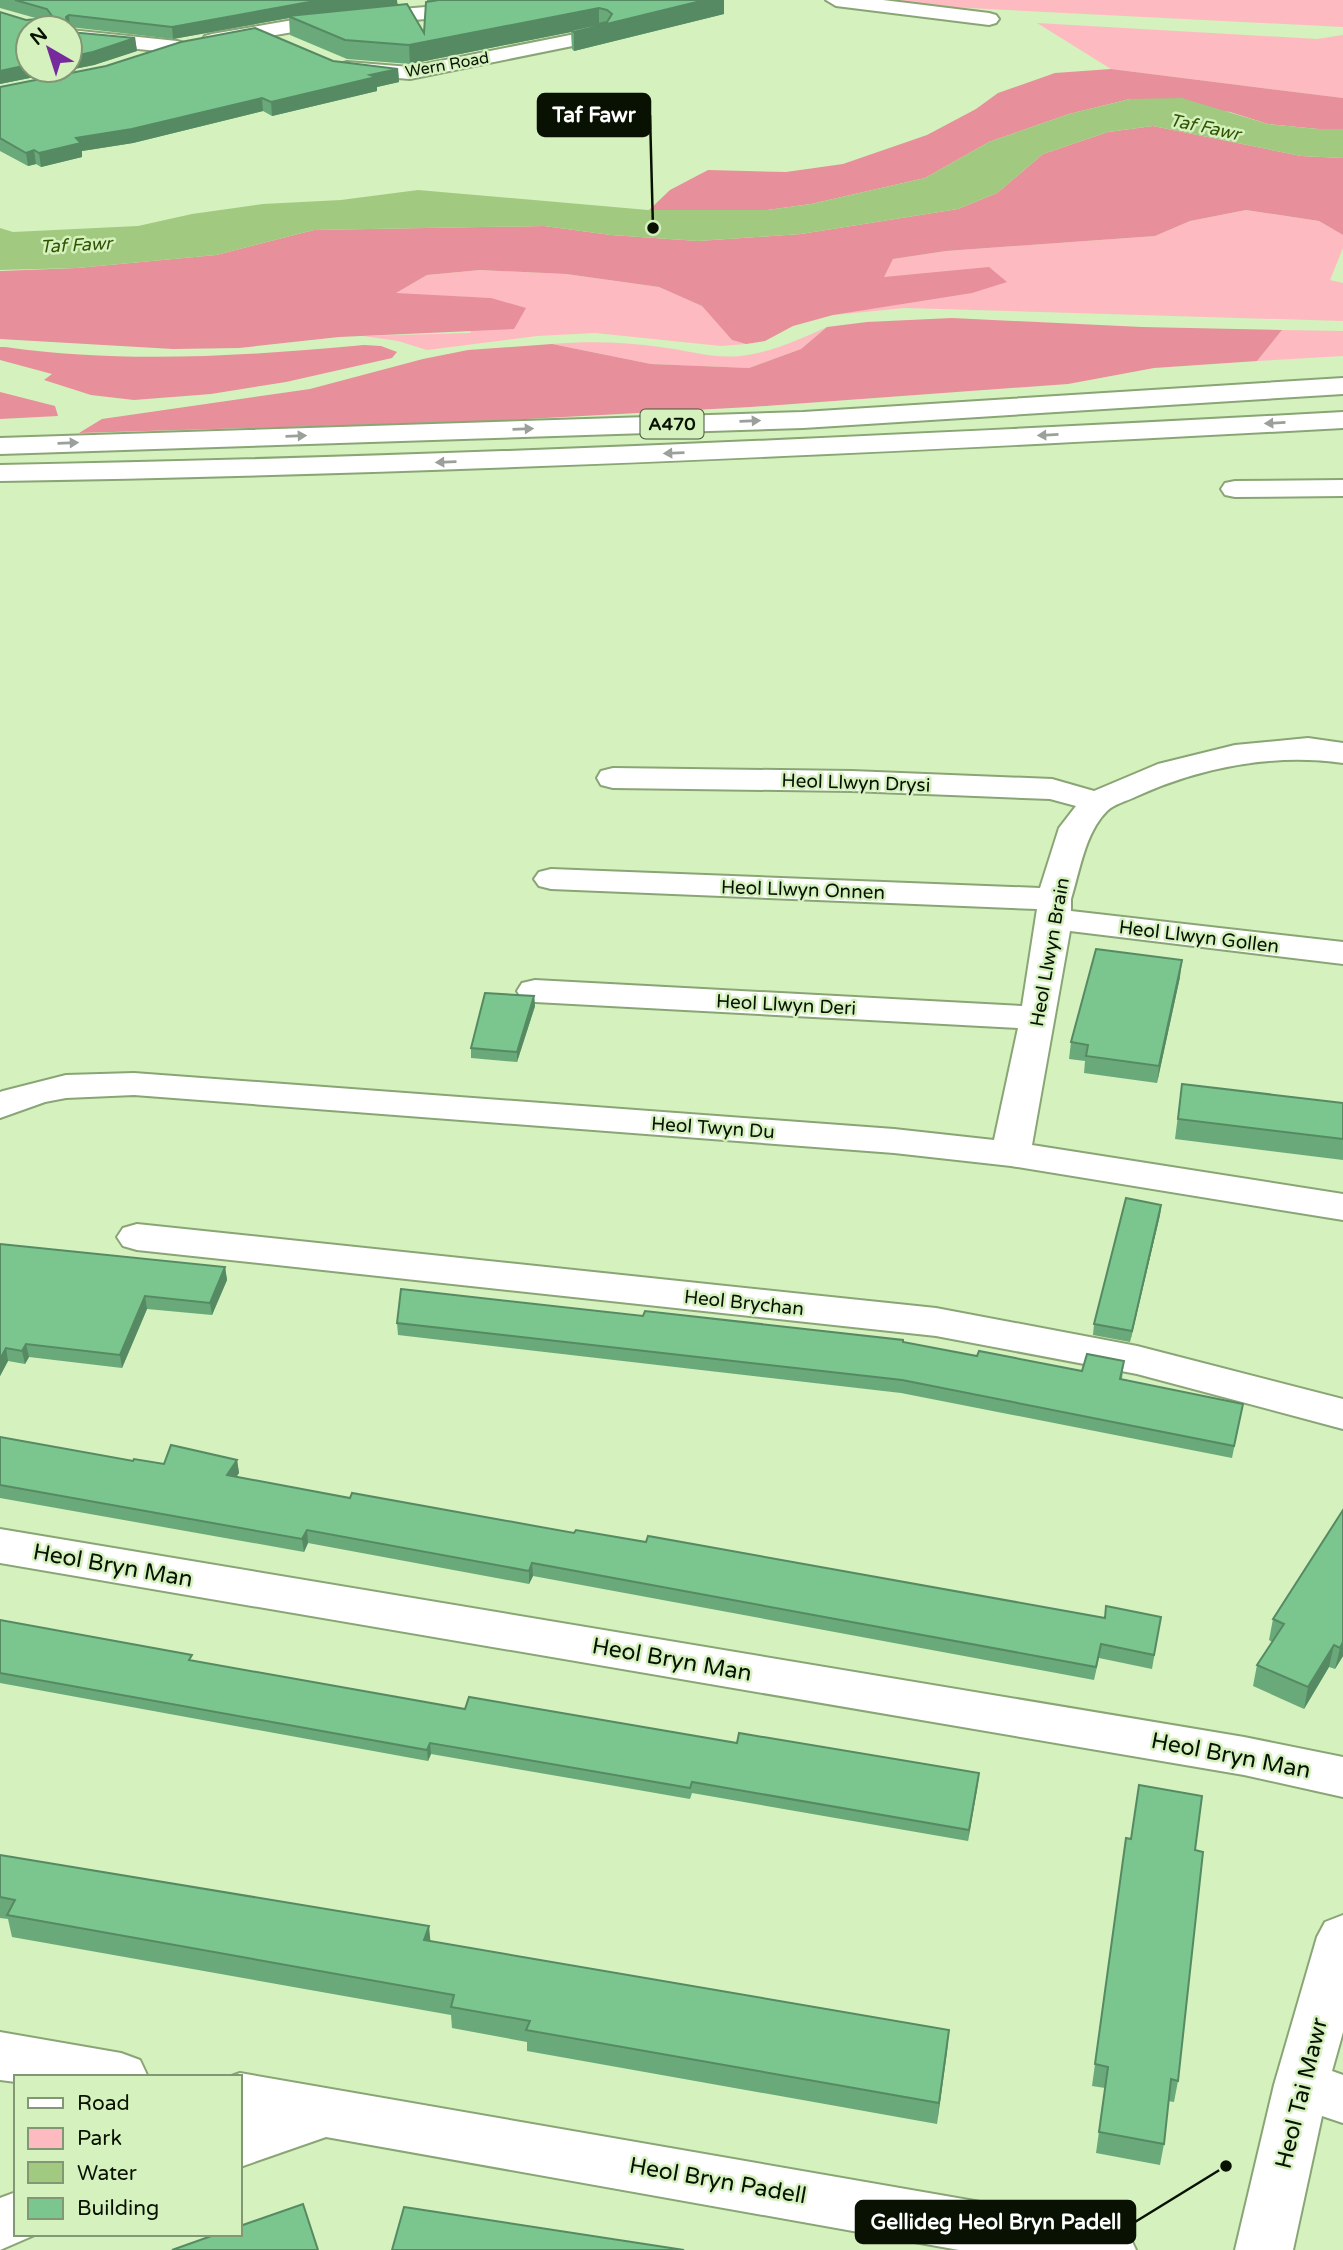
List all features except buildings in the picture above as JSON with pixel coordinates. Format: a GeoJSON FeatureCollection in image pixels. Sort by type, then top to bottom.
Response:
{"type":"FeatureCollection","features":[{"type":"Feature","properties":{"kind":"main road"},"geometry":{"type":"LineString","coordinates":[[132,64],[177,47],[316,22],[438,12],[505,0]]}},
{"type":"Feature","properties":{"kind":"main road"},"geometry":{"type":"LineString","coordinates":[[836,0],[989,19]]}},
{"type":"Feature","properties":{"kind":"main road"},"geometry":{"type":"LineString","coordinates":[[258,32],[290,46]]}},
{"type":"Feature","properties":{"kind":"main road","name":"Wern Road"},"geometry":{"type":"LineString","coordinates":[[323,60],[342,68],[410,73],[600,35]]}},
{"type":"Feature","properties":{"kind":"main road"},"geometry":{"type":"LineString","coordinates":[[84,37],[177,47]]}},
{"type":"Feature","properties":{"kind":"main road","name":"A470"},"geometry":{"type":"LineString","coordinates":[[0,446],[803,420],[1343,386]]}},
{"type":"Feature","properties":{"kind":"main road","name":"A470"},"geometry":{"type":"LineString","coordinates":[[0,472],[320,468],[855,446],[1343,420]]}},
{"type":"Feature","properties":{"kind":"main road"},"geometry":{"type":"LineString","coordinates":[[1235,489],[1286,478],[1343,488]]}},
{"type":"Feature","properties":{"kind":"main road","name":"Heol Llwyn Brain"},"geometry":{"type":"LineString","coordinates":[[1011,1154],[1038,1018],[1054,909],[1076,828],[1097,802],[1158,774],[1235,755],[1308,748],[1343,752]]}},
{"type":"Feature","properties":{"kind":"main road","name":"Heol Llwyn Drysi"},"geometry":{"type":"LineString","coordinates":[[613,778],[852,781],[1052,789],[1097,802]]}},
{"type":"Feature","properties":{"kind":"main road","name":"Heol Llwyn Onnen"},"geometry":{"type":"LineString","coordinates":[[551,878],[1054,909]]}},
{"type":"Feature","properties":{"kind":"main road","name":"Heol Llwyn Gollen"},"geometry":{"type":"LineString","coordinates":[[1054,909],[1343,953]]}},
{"type":"Feature","properties":{"kind":"main road","name":"Heol Llwyn Deri"},"geometry":{"type":"LineString","coordinates":[[535,991],[1038,1018]]}},
{"type":"Feature","properties":{"kind":"main road","name":"Heol Twyn Du"},"geometry":{"type":"LineString","coordinates":[[0,1106],[17,1098],[78,1083],[134,1084],[687,1125],[894,1141],[1011,1154],[1343,1207]]}},
{"type":"Feature","properties":{"kind":"main road","name":"Heol Brychan"},"geometry":{"type":"LineString","coordinates":[[138,1237],[936,1322],[1137,1360],[1343,1414]]}},
{"type":"Feature","properties":{"kind":"main road","name":"Heol Bryn Man"},"geometry":{"type":"LineString","coordinates":[[0,1546],[1244,1756],[1343,1777]]}},
{"type":"Feature","properties":{"kind":"main road","name":"Heol Tai Mawr"},"geometry":{"type":"LineString","coordinates":[[1264,2250],[1322,2092],[1343,1937]]}},
{"type":"Feature","properties":{"kind":"main road"},"geometry":{"type":"LineString","coordinates":[[0,2056],[109,2075]]}},
{"type":"Feature","properties":{"kind":"main road","name":"Heol Bryn Padell"},"geometry":{"type":"LineString","coordinates":[[242,2096],[1107,2250]]}},
{"type":"Feature","properties":{"kind":"main road","name":"Heol Bryn Padell"},"geometry":{"type":"LineString","coordinates":[[242,2141],[329,2111]]}},
{"type":"Feature","properties":{"kind":"green space"},"geometry":{"type":"Polygon","coordinates":[[[864,0],[1343,0],[1343,27],[890,4],[864,0]]]}},
{"type":"Feature","properties":{"kind":"green space"},"geometry":{"type":"Polygon","coordinates":[[[1037,23],[1317,39],[1343,35],[1343,98],[1111,69],[1037,23]]]}},
{"type":"Feature","properties":{"kind":"green space"},"geometry":{"type":"Polygon","coordinates":[[[1246,210],[1319,221],[1343,235],[1343,248],[1330,280],[1343,283],[1343,321],[905,308],[833,315],[878,306],[931,274],[883,278],[893,259],[946,251],[1155,236],[1190,221],[1246,210]]]}},
{"type":"Feature","properties":{"kind":"green space"},"geometry":{"type":"Polygon","coordinates":[[[480,270],[566,274],[659,287],[702,306],[732,340],[746,344],[721,346],[595,333],[537,336],[427,350],[398,341],[363,336],[470,333],[491,298],[394,294],[427,275],[480,270]]]}},
{"type":"Feature","properties":{"kind":"green space"},"geometry":{"type":"Polygon","coordinates":[[[827,327],[801,349],[749,368],[651,364],[552,344],[620,343],[730,357],[774,349],[827,327]]]}},
{"type":"Feature","properties":{"kind":"green space"},"geometry":{"type":"Polygon","coordinates":[[[1282,330],[1343,331],[1343,356],[1257,361],[1282,330]]]}},
{"type":"Feature","properties":{"kind":"shaded area"},"geometry":{"type":"Polygon","coordinates":[[[1111,69],[1343,98],[1343,129],[1268,124],[1230,112],[1130,99],[1069,114],[989,142],[925,178],[811,204],[767,210],[649,210],[670,190],[708,170],[786,172],[843,164],[927,135],[976,109],[998,93],[1055,73],[1111,69]]]}},
{"type":"Feature","properties":{"kind":"shaded area"},"geometry":{"type":"Polygon","coordinates":[[[1153,126],[1301,156],[1343,158],[1343,235],[1319,221],[1246,210],[1190,221],[1155,236],[946,251],[893,259],[884,277],[989,267],[1007,282],[972,293],[833,315],[793,326],[765,341],[746,344],[732,340],[702,306],[659,287],[566,274],[480,270],[427,275],[396,293],[491,298],[526,308],[514,329],[339,337],[239,348],[173,349],[0,339],[0,271],[77,268],[216,255],[314,230],[544,226],[611,235],[698,241],[801,234],[958,209],[997,193],[1043,154],[1108,132],[1153,126]]]}},
{"type":"Feature","properties":{"kind":"shaded area"},"geometry":{"type":"Polygon","coordinates":[[[952,318],[1282,330],[1257,361],[1154,368],[1068,384],[750,407],[491,421],[79,433],[102,419],[310,389],[468,350],[552,344],[651,364],[749,368],[801,349],[827,327],[867,322],[952,318]]]}},
{"type":"Feature","properties":{"kind":"shaded area"},"geometry":{"type":"Polygon","coordinates":[[[381,346],[397,352],[392,358],[286,382],[211,394],[134,400],[91,395],[44,380],[52,374],[0,360],[0,347],[140,357],[229,355],[381,346]]]}},
{"type":"Feature","properties":{"kind":"shaded area"},"geometry":{"type":"Polygon","coordinates":[[[0,392],[55,406],[58,416],[0,419],[0,392]]]}},
{"type":"Feature","properties":{"kind":"water"},"geometry":{"type":"Polygon","coordinates":[[[1182,98],[1268,124],[1343,129],[1343,158],[1301,156],[1153,126],[1108,132],[1043,154],[997,193],[958,209],[801,234],[698,241],[611,235],[544,226],[314,230],[216,255],[77,268],[0,270],[0,228],[13,232],[138,226],[192,214],[263,204],[341,200],[418,190],[648,210],[767,210],[811,204],[925,178],[989,142],[1069,114],[1130,99],[1182,98]]]}},
{"type":"Feature","properties":{"kind":"place","name":"Taf Fawr"},"geometry":{"type":"Point","coordinates":[653,228]}},
{"type":"Feature","properties":{"kind":"place","name":"Gellideg Heol Bryn Padell"},"geometry":{"type":"Point","coordinates":[1226,2166]}}]}
